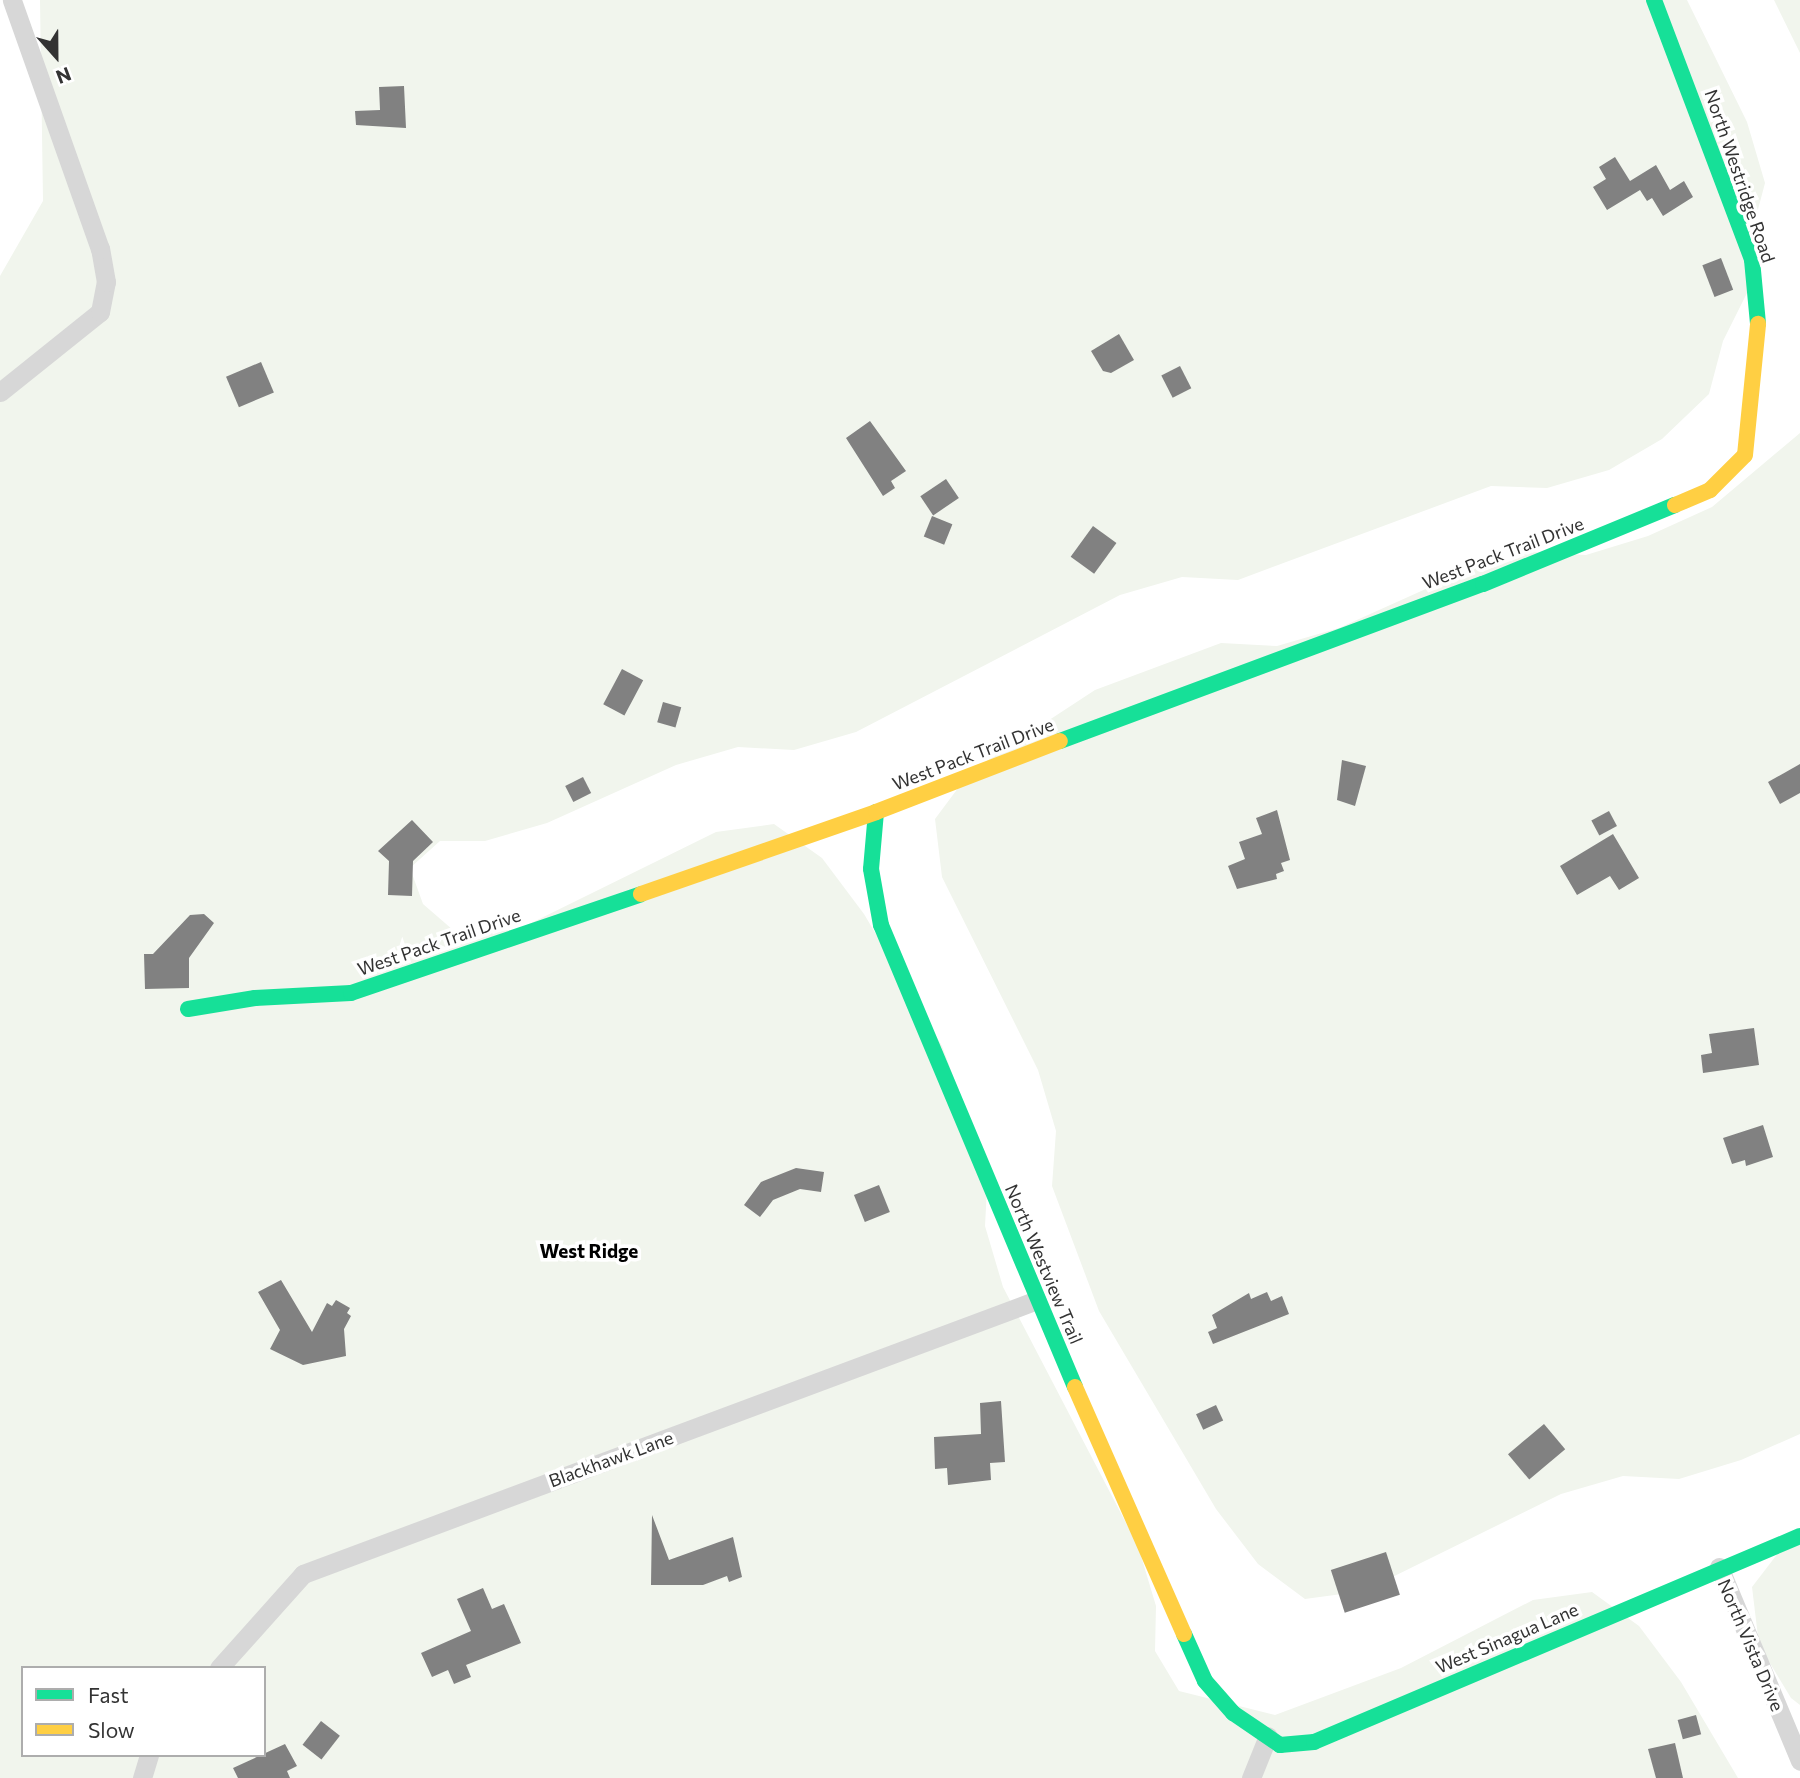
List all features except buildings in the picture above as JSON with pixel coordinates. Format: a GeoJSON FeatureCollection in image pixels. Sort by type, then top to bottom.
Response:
{"type":"FeatureCollection","features":[{"type":"Feature","properties":{"kind":"street"},"geometry":{"type":"LineString","coordinates":[[0,392],[100,313],[106,282],[100,249],[12,0]]}},
{"type":"Feature","properties":{"kind":"street","name":"North Westridge Road"},"geometry":{"type":"LineString","coordinates":[[1654,0],[1752,260],[1759,326],[1745,455]]}},
{"type":"Feature","properties":{"kind":"street","name":"West Pack Trail Drive"},"geometry":{"type":"LineString","coordinates":[[188,1009],[255,998],[351,993],[876,813],[1242,670],[1483,584],[1710,490],[1745,455]]}},
{"type":"Feature","properties":{"kind":"street","name":"North Westview Trail"},"geometry":{"type":"LineString","coordinates":[[876,813],[871,869],[881,925],[1037,1300],[1205,1681],[1233,1713]]}},
{"type":"Feature","properties":{"kind":"street","name":"Blackhawk Lane"},"geometry":{"type":"LineString","coordinates":[[221,1666],[303,1574],[1037,1300]]}},
{"type":"Feature","properties":{"kind":"street","name":"West Sinagua Lane"},"geometry":{"type":"LineString","coordinates":[[1233,1713],[1280,1745],[1314,1742],[1719,1567],[1800,1536]]}},
{"type":"Feature","properties":{"kind":"street","name":"North Vista Drive"},"geometry":{"type":"LineString","coordinates":[[1719,1567],[1800,1761]]}},
{"type":"Feature","properties":{"kind":"street"},"geometry":{"type":"LineString","coordinates":[[1251,1778],[1268,1736]]}},
{"type":"Feature","properties":{"kind":"street"},"geometry":{"type":"LineString","coordinates":[[142,1778],[148,1757]]}},
{"type":"Feature","properties":{"kind":"shaded area"},"geometry":{"type":"Polygon","coordinates":[[[40,0],[1687,0],[1747,122],[1765,183],[1751,236],[1748,291],[1723,341],[1709,394],[1662,439],[1609,470],[1547,488],[1491,486],[1238,580],[1182,577],[1120,595],[856,732],[794,750],[738,747],[676,765],[547,823],[485,841],[440,841],[410,868],[423,904],[460,936],[519,929],[716,832],[774,824],[822,858],[864,914],[942,1046],[988,1170],[985,1226],[1003,1287],[1138,1546],[1156,1606],[1155,1651],[1179,1691],[1275,1715],[1401,1668],[1533,1600],[1592,1592],[1639,1626],[1681,1682],[1738,1778],[0,1778],[0,276],[43,201],[40,0]]]}},
{"type":"Feature","properties":{"kind":"shaded area"},"geometry":{"type":"Polygon","coordinates":[[[1774,0],[1800,0],[1800,53],[1774,0]]]}},
{"type":"Feature","properties":{"kind":"shaded area"},"geometry":{"type":"Polygon","coordinates":[[[1800,433],[1800,1434],[1741,1460],[1679,1479],[1623,1476],[1561,1494],[1364,1591],[1305,1599],[1258,1564],[1216,1509],[1099,1311],[1052,1186],[1056,1131],[1038,1070],[942,877],[935,819],[970,772],[1095,690],[1221,643],[1277,646],[1339,628],[1468,570],[1530,552],[1586,555],[1648,536],[1712,507],[1800,433]]]}},
{"type":"Feature","properties":{"kind":"shaded area"},"geometry":{"type":"Polygon","coordinates":[[[1800,1531],[1800,1705],[1791,1698],[1759,1645],[1752,1587],[1788,1540],[1800,1531]]]}},
{"type":"Feature","properties":{"kind":"traffic: fast"},"geometry":{"type":"LineString","coordinates":[[1654,0],[1752,260],[1758,324]]}},
{"type":"Feature","properties":{"kind":"traffic: fast"},"geometry":{"type":"LineString","coordinates":[[1060,741],[1483,584],[1675,505]]}},
{"type":"Feature","properties":{"kind":"traffic: fast"},"geometry":{"type":"LineString","coordinates":[[876,812],[871,869],[881,925],[1075,1387]]}},
{"type":"Feature","properties":{"kind":"traffic: fast"},"geometry":{"type":"LineString","coordinates":[[188,1009],[255,998],[351,993],[641,894]]}},
{"type":"Feature","properties":{"kind":"traffic: fast"},"geometry":{"type":"LineString","coordinates":[[1184,1634],[1205,1681],[1233,1713],[1280,1745],[1314,1742],[1800,1536]]}},
{"type":"Feature","properties":{"kind":"traffic: slow"},"geometry":{"type":"LineString","coordinates":[[1675,505],[1710,490],[1745,455],[1758,324]]}},
{"type":"Feature","properties":{"kind":"traffic: slow"},"geometry":{"type":"LineString","coordinates":[[641,894],[876,812],[1060,741]]}},
{"type":"Feature","properties":{"kind":"traffic: slow"},"geometry":{"type":"LineString","coordinates":[[1075,1387],[1184,1634]]}},
{"type":"Feature","properties":{"kind":"district","name":"West Ridge"},"geometry":{"type":"Point","coordinates":[589,1251]}}]}
